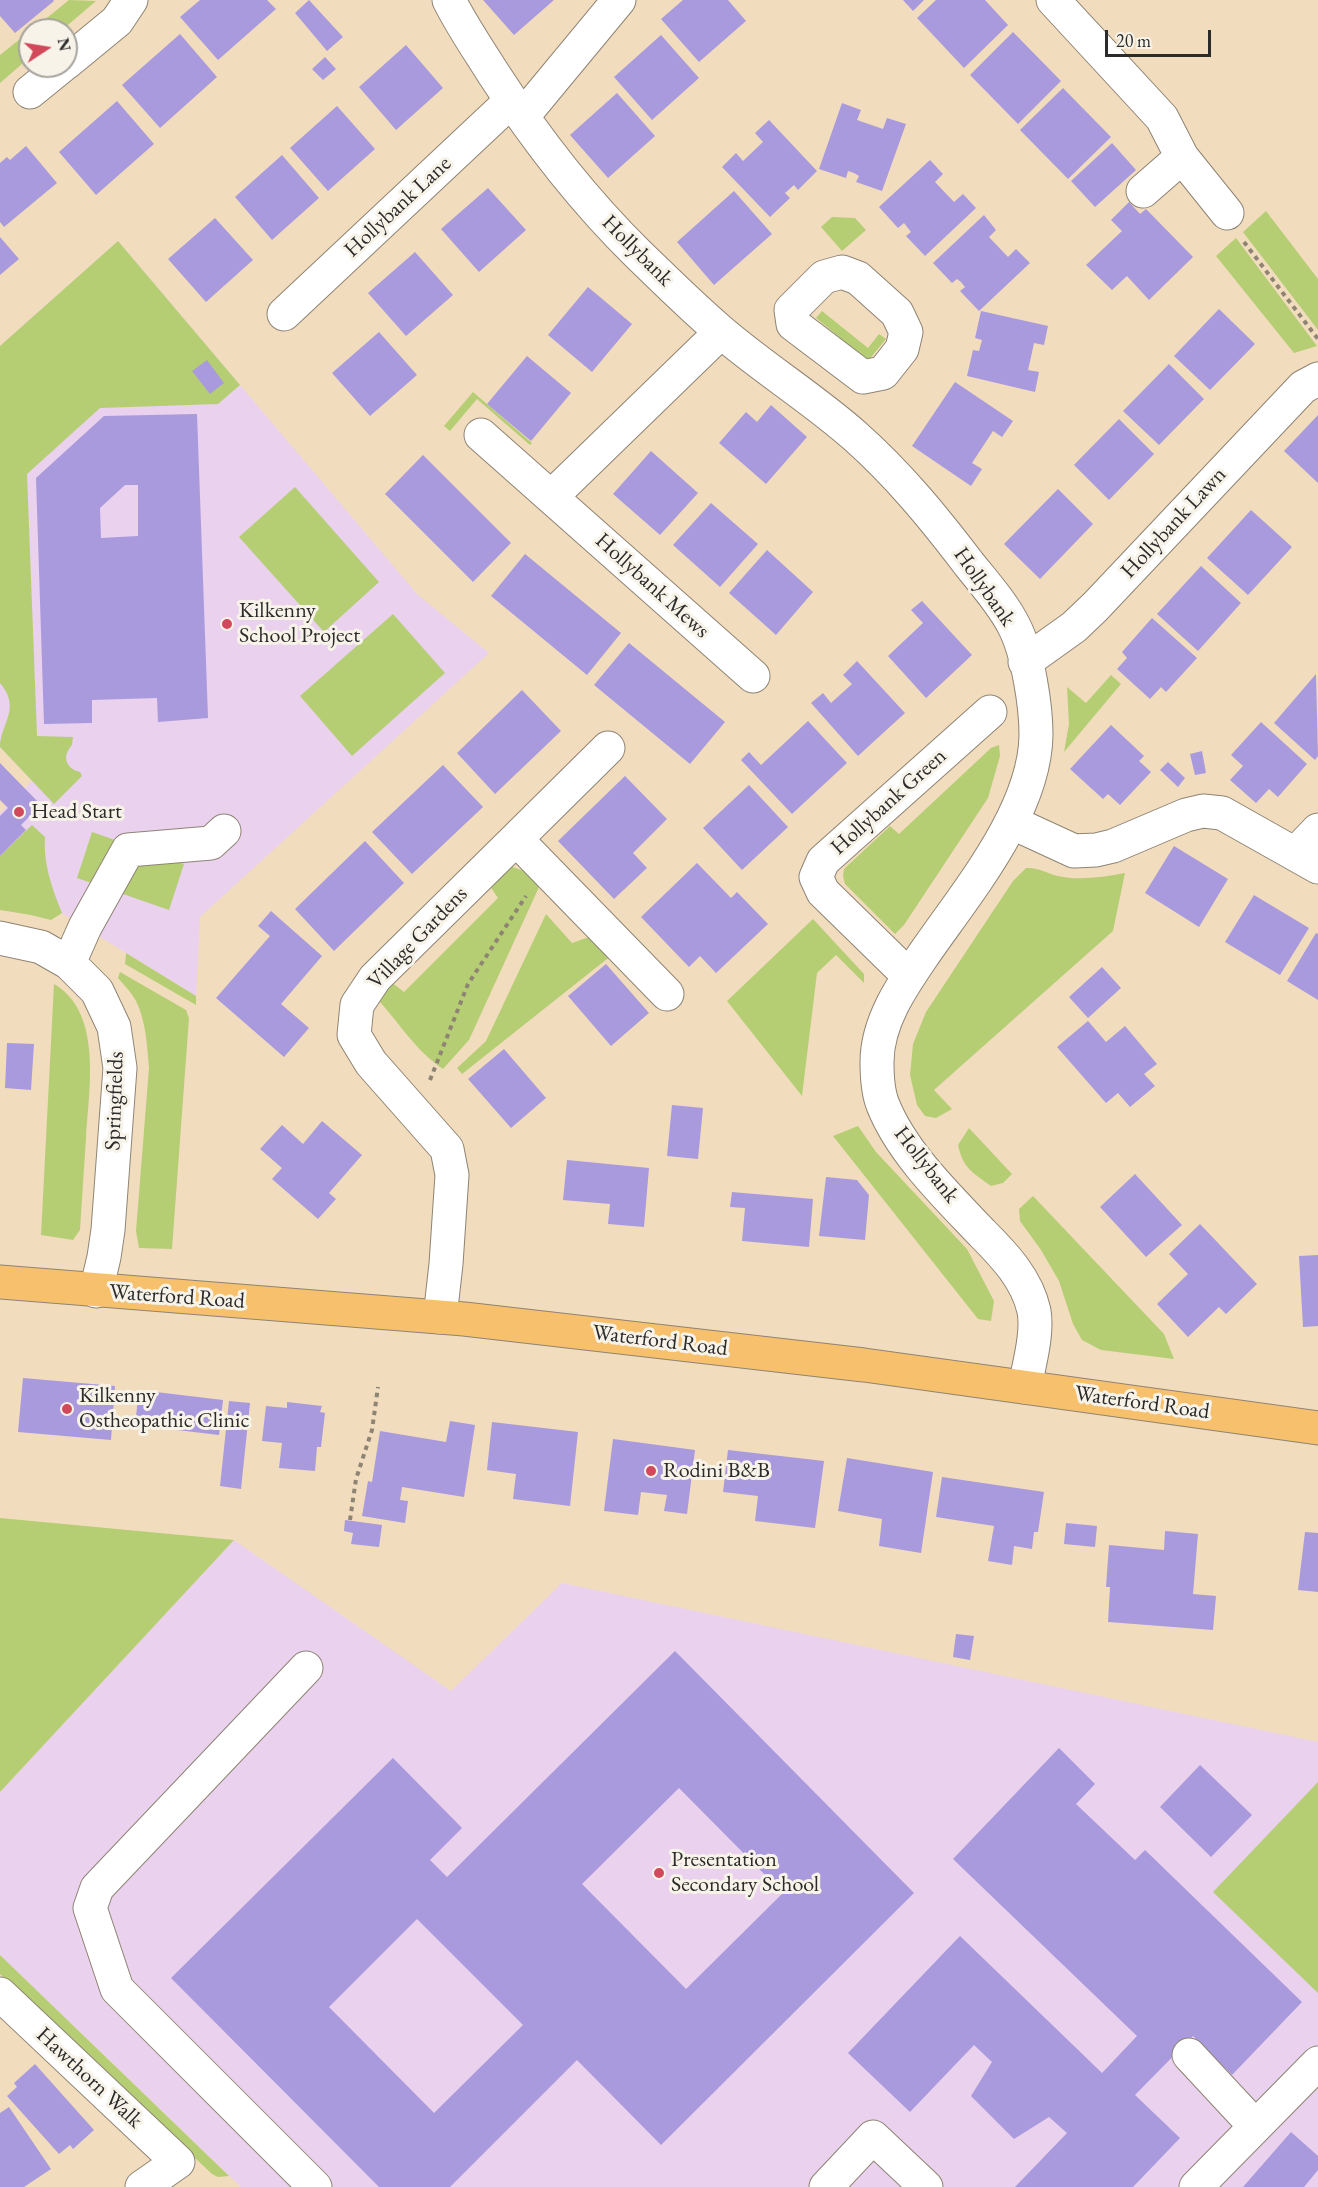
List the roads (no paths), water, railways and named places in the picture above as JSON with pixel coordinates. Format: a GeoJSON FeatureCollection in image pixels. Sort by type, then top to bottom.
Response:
{"type":"FeatureCollection","features":[{"type":"Feature","properties":{"kind":"main road","name":"Waterford Road"},"geometry":{"type":"LineString","coordinates":[[0,1282],[440,1317],[864,1365],[1318,1428]]}},
{"type":"Feature","properties":{"kind":"street"},"geometry":{"type":"LineString","coordinates":[[78,53],[117,21],[131,0]]}},
{"type":"Feature","properties":{"kind":"street","name":"Hollybank"},"geometry":{"type":"LineString","coordinates":[[448,0],[459,21],[517,109],[596,210],[635,251],[721,332],[857,438],[919,499],[995,596],[1016,628],[1034,705],[1036,738],[1032,769],[1023,799],[984,867],[909,976],[886,1017],[877,1059],[881,1100],[895,1129],[913,1156],[1010,1262],[1029,1294],[1035,1315],[1025,1387]]}},
{"type":"Feature","properties":{"kind":"street","name":"Hollybank Lane"},"geometry":{"type":"LineString","coordinates":[[284,314],[517,109],[619,0]]}},
{"type":"Feature","properties":{"kind":"street"},"geometry":{"type":"LineString","coordinates":[[1053,0],[1162,118],[1182,157],[1227,213]]}},
{"type":"Feature","properties":{"kind":"street"},"geometry":{"type":"LineString","coordinates":[[30,92],[47,78]]}},
{"type":"Feature","properties":{"kind":"street"},"geometry":{"type":"LineString","coordinates":[[1143,191],[1182,157]]}},
{"type":"Feature","properties":{"kind":"street"},"geometry":{"type":"LineString","coordinates":[[551,496],[721,332]]}},
{"type":"Feature","properties":{"kind":"street"},"geometry":{"type":"LineString","coordinates":[[795,388],[827,350]]}},
{"type":"Feature","properties":{"kind":"street","name":"Hollybank Lawn"},"geometry":{"type":"LineString","coordinates":[[1025,662],[1074,627],[1302,387],[1318,379]]}},
{"type":"Feature","properties":{"kind":"street","name":"Hollybank Mews"},"geometry":{"type":"LineString","coordinates":[[481,435],[753,676]]}},
{"type":"Feature","properties":{"kind":"street","name":"Hollybank Green"},"geometry":{"type":"LineString","coordinates":[[909,976],[823,892],[816,877],[823,861],[990,712]]}},
{"type":"Feature","properties":{"kind":"street","name":"Village Gardens"},"geometry":{"type":"LineString","coordinates":[[440,1317],[453,1175],[447,1149],[371,1063],[354,1035],[357,1005],[375,978],[608,748]]}},
{"type":"Feature","properties":{"kind":"street"},"geometry":{"type":"LineString","coordinates":[[1011,822],[1074,851],[1096,850],[1113,846],[1186,815],[1203,811],[1222,813],[1311,850]]}},
{"type":"Feature","properties":{"kind":"street"},"geometry":{"type":"LineString","coordinates":[[69,963],[85,927],[128,850],[211,843],[224,831]]}},
{"type":"Feature","properties":{"kind":"street"},"geometry":{"type":"LineString","coordinates":[[516,839],[667,993]]}},
{"type":"Feature","properties":{"kind":"street","name":"Springfields"},"geometry":{"type":"LineString","coordinates":[[0,938],[41,947],[69,963],[97,991],[114,1027],[120,1068],[108,1230],[96,1290]]}},
{"type":"Feature","properties":{"kind":"street"},"geometry":{"type":"LineString","coordinates":[[306,1668],[97,1888],[90,1908],[117,1989],[315,2187]]}},
{"type":"Feature","properties":{"kind":"street","name":"Hawthorn Walk"},"geometry":{"type":"LineString","coordinates":[[0,1994],[178,2162],[142,2187]]}},
{"type":"Feature","properties":{"kind":"street"},"geometry":{"type":"LineString","coordinates":[[1189,2055],[1255,2126]]}},
{"type":"Feature","properties":{"kind":"street"},"geometry":{"type":"LineString","coordinates":[[1196,2187],[1318,2062]]}},
{"type":"Feature","properties":{"kind":"street"},"geometry":{"type":"LineString","coordinates":[[826,2187],[873,2137],[926,2187]]}},
{"type":"Feature","properties":{"kind":"place","name":"Kilkenny School Project"},"geometry":{"type":"Point","coordinates":[227,624]}},
{"type":"Feature","properties":{"kind":"place","name":"Head Start"},"geometry":{"type":"Point","coordinates":[19,812]}},
{"type":"Feature","properties":{"kind":"place","name":"Kilkenny Ostheopathic Clinic"},"geometry":{"type":"Point","coordinates":[67,1409]}},
{"type":"Feature","properties":{"kind":"place","name":"Rodini B&B"},"geometry":{"type":"Point","coordinates":[651,1471]}},
{"type":"Feature","properties":{"kind":"place","name":"Presentation Secondary School"},"geometry":{"type":"Point","coordinates":[659,1873]}}]}
